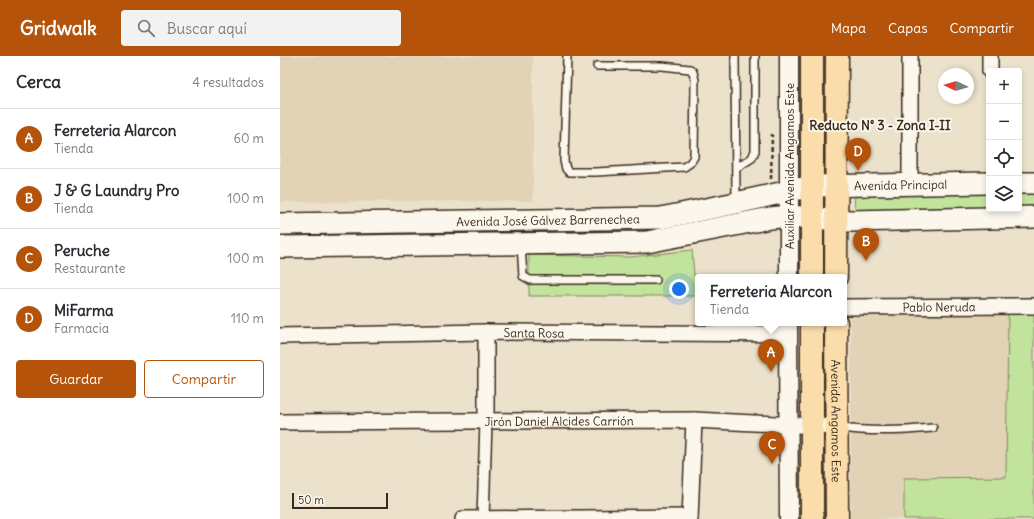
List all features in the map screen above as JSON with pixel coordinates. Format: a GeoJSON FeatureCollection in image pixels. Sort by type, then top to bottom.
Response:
{"type":"FeatureCollection","features":[{"type":"Feature","properties":{"kind":"main road"},"geometry":{"type":"LineString","coordinates":[[812,56],[812,274]]}},
{"type":"Feature","properties":{"kind":"main road"},"geometry":{"type":"LineString","coordinates":[[836,56],[836,274]]}},
{"type":"Feature","properties":{"kind":"main road","name":"Avenida Principal"},"geometry":{"type":"LineString","coordinates":[[812,186],[986,183]]}},
{"type":"Feature","properties":{"kind":"main road"},"geometry":{"type":"LineString","coordinates":[[1022,183],[1034,183]]}},
{"type":"Feature","properties":{"kind":"main road","name":"Avenida José Gálvez Barrenechea"},"geometry":{"type":"LineString","coordinates":[[280,224],[661,218],[812,186]]}},
{"type":"Feature","properties":{"kind":"main road"},"geometry":{"type":"LineString","coordinates":[[736,203],[738,224]]}},
{"type":"Feature","properties":{"kind":"main road","name":"Avenida José Gálvez Barrenechea"},"geometry":{"type":"LineString","coordinates":[[280,247],[647,242],[738,224],[789,216],[812,217]]}},
{"type":"Feature","properties":{"kind":"main road"},"geometry":{"type":"LineString","coordinates":[[812,217],[836,220],[1034,217]]}},
{"type":"Feature","properties":{"kind":"main road"},"geometry":{"type":"LineString","coordinates":[[607,219],[602,225],[599,235],[608,242]]}},
{"type":"Feature","properties":{"kind":"main road"},"geometry":{"type":"LineString","coordinates":[[812,326],[812,519]]}},
{"type":"Feature","properties":{"kind":"main road","name":"Avenida Angamos Este"},"geometry":{"type":"LineString","coordinates":[[836,326],[837,519]]}},
{"type":"Feature","properties":{"kind":"street","name":"Auxiliar Avenida Angamos Este"},"geometry":{"type":"LineString","coordinates":[[788,274],[789,56]]}},
{"type":"Feature","properties":{"kind":"street"},"geometry":{"type":"LineString","coordinates":[[910,56],[910,185]]}},
{"type":"Feature","properties":{"kind":"street"},"geometry":{"type":"LineString","coordinates":[[990,56],[990,68]]}},
{"type":"Feature","properties":{"kind":"street","name":"Pablo Neruda"},"geometry":{"type":"LineString","coordinates":[[847,307],[1034,306]]}},
{"type":"Feature","properties":{"kind":"street"},"geometry":{"type":"LineString","coordinates":[[788,329],[789,519]]}},
{"type":"Feature","properties":{"kind":"street","name":"Santa Rosa"},"geometry":{"type":"LineString","coordinates":[[280,336],[788,329]]}},
{"type":"Feature","properties":{"kind":"street"},"geometry":{"type":"LineString","coordinates":[[483,519],[486,421],[486,332]]}},
{"type":"Feature","properties":{"kind":"street"},"geometry":{"type":"LineString","coordinates":[[463,519],[690,518],[694,420]]}},
{"type":"Feature","properties":{"kind":"street","name":"Jirón Daniel Alcides Carrión"},"geometry":{"type":"LineString","coordinates":[[280,422],[694,420],[837,427]]}},
{"type":"Feature","properties":{"kind":"lane"},"geometry":{"type":"LineString","coordinates":[[567,56],[564,161],[566,169],[569,172],[684,167],[690,163],[694,157],[695,80],[693,72],[690,69],[662,66],[597,66]]}},
{"type":"Feature","properties":{"kind":"lane"},"geometry":{"type":"LineString","coordinates":[[735,56],[736,203]]}},
{"type":"Feature","properties":{"kind":"lane"},"geometry":{"type":"LineString","coordinates":[[736,168],[752,158],[755,151],[755,56]]}},
{"type":"Feature","properties":{"kind":"lane"},"geometry":{"type":"LineString","coordinates":[[521,243],[523,276],[530,280],[656,280]]}},
{"type":"Feature","properties":{"kind":"lane"},"geometry":{"type":"LineString","coordinates":[[837,427],[861,430],[897,431],[933,428]]}},
{"type":"Feature","properties":{"kind":"shaded area"},"geometry":{"type":"Polygon","coordinates":[[[280,56],[533,56],[533,201],[280,202],[280,56]]]}},
{"type":"Feature","properties":{"kind":"shaded area"},"geometry":{"type":"Polygon","coordinates":[[[1008,314],[1006,477],[904,478],[904,519],[851,519],[851,315],[1008,314]]]}},
{"type":"Feature","properties":{"kind":"green space"},"geometry":{"type":"Polygon","coordinates":[[[986,190],[986,211],[858,213],[854,201],[855,196],[986,190]]]}},
{"type":"Feature","properties":{"kind":"green space"},"geometry":{"type":"Polygon","coordinates":[[[1022,190],[1034,191],[1034,210],[1022,210],[1022,190]]]}},
{"type":"Feature","properties":{"kind":"green space"},"geometry":{"type":"Polygon","coordinates":[[[592,227],[592,236],[280,240],[280,231],[592,227]]]}},
{"type":"Feature","properties":{"kind":"green space"},"geometry":{"type":"Polygon","coordinates":[[[692,250],[695,275],[695,296],[529,296],[529,255],[630,257],[692,250]]]}},
{"type":"Feature","properties":{"kind":"green space"},"geometry":{"type":"Polygon","coordinates":[[[1008,314],[1034,314],[1034,519],[904,519],[904,478],[1006,477],[1008,314]]]}},
{"type":"Feature","properties":{"kind":"green space"},"geometry":{"type":"Polygon","coordinates":[[[821,326],[825,326],[827,332],[826,404],[819,404],[821,326]]]}},
{"type":"Feature","properties":{"kind":"green space"},"geometry":{"type":"Polygon","coordinates":[[[821,444],[827,444],[826,519],[821,519],[821,444]]]}},
{"type":"Feature","properties":{"kind":"place","name":"MiFarma"},"geometry":{"type":"Point","coordinates":[858,171]}},
{"type":"Feature","properties":{"kind":"place","name":"J & G Laundry Pro"},"geometry":{"type":"Point","coordinates":[866,261]}},
{"type":"Feature","properties":{"kind":"place","name":"Ferreteria Alarcon"},"geometry":{"type":"Point","coordinates":[771,372]}},
{"type":"Feature","properties":{"kind":"place","name":"Peruche"},"geometry":{"type":"Point","coordinates":[772,464]}},
{"type":"Feature","properties":{"kind":"district","name":"Reducto N° 3 - Zona I-II"},"geometry":{"type":"Point","coordinates":[880,125]}}]}
